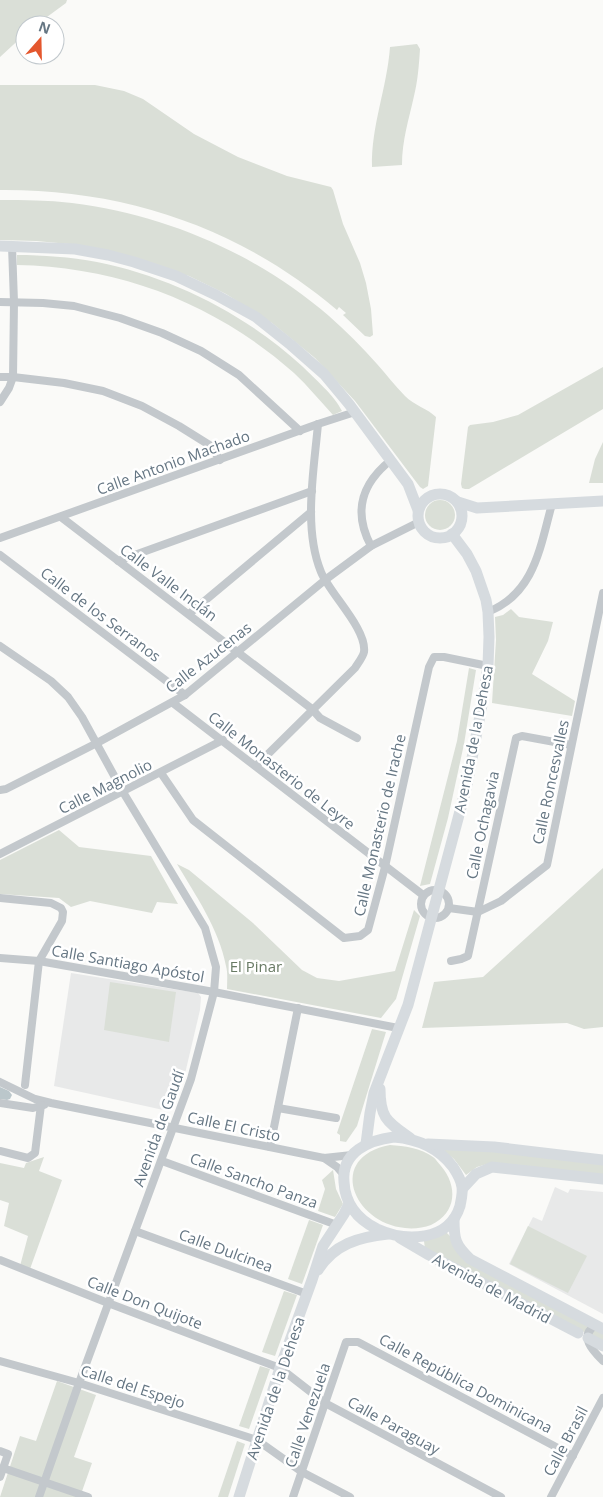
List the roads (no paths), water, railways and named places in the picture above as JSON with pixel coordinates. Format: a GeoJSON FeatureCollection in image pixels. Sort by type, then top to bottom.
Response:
{"type":"FeatureCollection","features":[{"type":"Feature","properties":{"kind":"street"},"geometry":{"type":"LineString","coordinates":[[0,246],[75,250],[108,255],[176,276],[216,295],[256,318],[324,374],[355,412],[408,484],[418,510],[419,522],[424,531],[432,537],[442,538],[457,530],[462,516],[458,502]]}},
{"type":"Feature","properties":{"kind":"street"},"geometry":{"type":"LineString","coordinates":[[0,402],[9,388],[13,377],[14,302],[12,246]]}},
{"type":"Feature","properties":{"kind":"street"},"geometry":{"type":"LineString","coordinates":[[0,302],[74,306],[120,318],[162,333],[201,351],[239,375],[300,431]]}},
{"type":"Feature","properties":{"kind":"street"},"geometry":{"type":"LineString","coordinates":[[0,377],[64,383],[103,391],[142,406],[179,426],[211,446],[220,460]]}},
{"type":"Feature","properties":{"kind":"street","name":"Calle Antonio Machado"},"geometry":{"type":"LineString","coordinates":[[0,538],[355,412]]}},
{"type":"Feature","properties":{"kind":"street"},"geometry":{"type":"LineString","coordinates":[[256,766],[354,668],[364,654],[364,644],[353,621],[325,580],[312,545],[312,491],[318,424]]}},
{"type":"Feature","properties":{"kind":"street"},"geometry":{"type":"LineString","coordinates":[[371,546],[362,522],[361,508],[364,494],[370,482],[381,468],[391,460]]}},
{"type":"Feature","properties":{"kind":"street"},"geometry":{"type":"LineString","coordinates":[[408,484],[428,497]]}},
{"type":"Feature","properties":{"kind":"street"},"geometry":{"type":"LineString","coordinates":[[118,561],[312,491]]}},
{"type":"Feature","properties":{"kind":"street"},"geometry":{"type":"LineString","coordinates":[[418,510],[422,502],[436,494],[444,494],[458,502],[477,508],[603,501]]}},
{"type":"Feature","properties":{"kind":"street"},"geometry":{"type":"LineString","coordinates":[[488,612],[502,607],[523,586],[534,567],[552,504]]}},
{"type":"Feature","properties":{"kind":"street"},"geometry":{"type":"LineString","coordinates":[[462,516],[477,508]]}},
{"type":"Feature","properties":{"kind":"street"},"geometry":{"type":"LineString","coordinates":[[189,614],[311,512]]}},
{"type":"Feature","properties":{"kind":"street","name":"Calle Valle Inclán"},"geometry":{"type":"LineString","coordinates":[[61,517],[312,709],[320,718],[357,738]]}},
{"type":"Feature","properties":{"kind":"street","name":"Calle Azucenas"},"geometry":{"type":"LineString","coordinates":[[0,790],[6,789],[173,703],[325,580],[371,546],[419,522]]}},
{"type":"Feature","properties":{"kind":"street","name":"Avenida de la Dehesa"},"geometry":{"type":"LineString","coordinates":[[366,1144],[374,1093],[408,1005],[467,786],[488,666],[488,612],[486,600],[476,571],[467,554],[452,534]]}},
{"type":"Feature","properties":{"kind":"street","name":"Calle de los Serranos"},"geometry":{"type":"LineString","coordinates":[[0,555],[185,695]]}},
{"type":"Feature","properties":{"kind":"street","name":"Calle Roncesvalles"},"geometry":{"type":"LineString","coordinates":[[478,912],[501,901],[547,865],[603,593]]}},
{"type":"Feature","properties":{"kind":"street","name":"Avenida de Gaudí"},"geometry":{"type":"LineString","coordinates":[[0,646],[51,681],[68,697],[82,717],[123,792],[205,928],[216,967],[214,992],[191,1080],[108,1303],[39,1497]]}},
{"type":"Feature","properties":{"kind":"street","name":"Calle Monasterio de Irache"},"geometry":{"type":"LineString","coordinates":[[161,773],[193,820],[344,938],[360,936],[368,930],[385,867],[429,668],[434,658],[444,657],[488,666]]}},
{"type":"Feature","properties":{"kind":"street","name":"Calle Monasterio de Leyre"},"geometry":{"type":"LineString","coordinates":[[173,703],[423,895]]}},
{"type":"Feature","properties":{"kind":"street","name":"Calle Ochagavia"},"geometry":{"type":"LineString","coordinates":[[451,961],[468,956],[516,738],[522,736],[571,745]]}},
{"type":"Feature","properties":{"kind":"street","name":"Calle Magnolio"},"geometry":{"type":"LineString","coordinates":[[0,854],[223,740]]}},
{"type":"Feature","properties":{"kind":"street"},"geometry":{"type":"LineString","coordinates":[[430,890],[440,890],[448,899],[449,908],[445,915],[432,918],[424,914],[420,904],[423,895],[430,890]]}},
{"type":"Feature","properties":{"kind":"street"},"geometry":{"type":"LineString","coordinates":[[0,898],[51,903],[61,908],[62,912],[62,921],[39,961],[25,1085],[27,1095],[25,1103],[20,1107]]}},
{"type":"Feature","properties":{"kind":"street"},"geometry":{"type":"LineString","coordinates":[[449,908],[478,912]]}},
{"type":"Feature","properties":{"kind":"street","name":"Calle Santiago Apóstol"},"geometry":{"type":"LineString","coordinates":[[0,958],[39,961],[214,992],[398,1028]]}},
{"type":"Feature","properties":{"kind":"street"},"geometry":{"type":"LineString","coordinates":[[270,1148],[298,1008]]}},
{"type":"Feature","properties":{"kind":"street","name":"Avenida de la Dehesa"},"geometry":{"type":"LineString","coordinates":[[380,1079],[380,1104],[383,1115],[390,1124],[411,1139]]}},
{"type":"Feature","properties":{"kind":"street","name":"Calle El Cristo"},"geometry":{"type":"LineString","coordinates":[[0,1082],[27,1095],[51,1103],[270,1148],[324,1158],[352,1154]]}},
{"type":"Feature","properties":{"kind":"street"},"geometry":{"type":"LineString","coordinates":[[9,1085],[25,1085]]}},
{"type":"Feature","properties":{"kind":"street","name":"Calle El Cristo"},"geometry":{"type":"LineString","coordinates":[[0,1103],[33,1108],[51,1103]]}},
{"type":"Feature","properties":{"kind":"street"},"geometry":{"type":"LineString","coordinates":[[0,1151],[28,1158],[35,1154],[41,1105]]}},
{"type":"Feature","properties":{"kind":"street"},"geometry":{"type":"LineString","coordinates":[[278,1108],[336,1118]]}},
{"type":"Feature","properties":{"kind":"street"},"geometry":{"type":"LineString","coordinates":[[402,1138],[425,1144],[440,1152],[456,1172],[462,1188],[461,1202],[454,1219],[439,1231],[422,1237],[392,1235],[370,1225],[355,1212],[346,1198],[343,1174],[352,1154],[374,1140],[402,1138]]}},
{"type":"Feature","properties":{"kind":"street"},"geometry":{"type":"LineString","coordinates":[[425,1144],[494,1147],[603,1160]]}},
{"type":"Feature","properties":{"kind":"street","name":"Calle El Cristo"},"geometry":{"type":"LineString","coordinates":[[324,1158],[343,1174]]}},
{"type":"Feature","properties":{"kind":"street","name":"Calle Sancho Panza"},"geometry":{"type":"LineString","coordinates":[[162,1161],[337,1225]]}},
{"type":"Feature","properties":{"kind":"street"},"geometry":{"type":"LineString","coordinates":[[462,1188],[476,1174],[492,1167],[603,1179]]}},
{"type":"Feature","properties":{"kind":"street","name":"Avenida de la Dehesa"},"geometry":{"type":"LineString","coordinates":[[239,1497],[280,1368],[323,1246],[349,1204]]}},
{"type":"Feature","properties":{"kind":"street","name":"Avenida de Madrid"},"geometry":{"type":"LineString","coordinates":[[454,1219],[456,1243],[460,1250],[470,1259],[599,1327]]}},
{"type":"Feature","properties":{"kind":"street","name":"Calle Dulcinea"},"geometry":{"type":"LineString","coordinates":[[135,1231],[307,1294]]}},
{"type":"Feature","properties":{"kind":"street","name":"Avenida de la Dehesa"},"geometry":{"type":"LineString","coordinates":[[312,1280],[324,1260],[342,1246],[366,1236],[392,1235]]}},
{"type":"Feature","properties":{"kind":"street","name":"Avenida de Madrid"},"geometry":{"type":"LineString","coordinates":[[392,1235],[603,1346]]}},
{"type":"Feature","properties":{"kind":"street","name":"Calle Don Quijote"},"geometry":{"type":"LineString","coordinates":[[0,1260],[280,1368]]}},
{"type":"Feature","properties":{"kind":"street"},"geometry":{"type":"LineString","coordinates":[[583,1336],[599,1327]]}},
{"type":"Feature","properties":{"kind":"street","name":"Avenida de Madrid"},"geometry":{"type":"LineString","coordinates":[[583,1336],[590,1347],[603,1360]]}},
{"type":"Feature","properties":{"kind":"street","name":"Calle Venezuela"},"geometry":{"type":"LineString","coordinates":[[294,1497],[346,1342]]}},
{"type":"Feature","properties":{"kind":"street","name":"Calle República Dominicana"},"geometry":{"type":"LineString","coordinates":[[346,1342],[358,1342],[573,1456]]}},
{"type":"Feature","properties":{"kind":"street","name":"Calle del Espejo"},"geometry":{"type":"LineString","coordinates":[[0,1361],[79,1383],[256,1440],[302,1472],[350,1497]]}},
{"type":"Feature","properties":{"kind":"street","name":"Calle Paraguay"},"geometry":{"type":"LineString","coordinates":[[280,1368],[325,1403],[501,1497]]}},
{"type":"Feature","properties":{"kind":"street","name":"Calle Brasil"},"geometry":{"type":"LineString","coordinates":[[551,1497],[603,1398]]}},
{"type":"Feature","properties":{"kind":"street"},"geometry":{"type":"LineString","coordinates":[[0,1451],[8,1454],[0,1477]]}},
{"type":"Feature","properties":{"kind":"street"},"geometry":{"type":"LineString","coordinates":[[3,1468],[88,1497]]}},
{"type":"Feature","properties":{"kind":"park label","name":"El Pinar"},"geometry":{"type":"Point","coordinates":[256,966]}}]}
